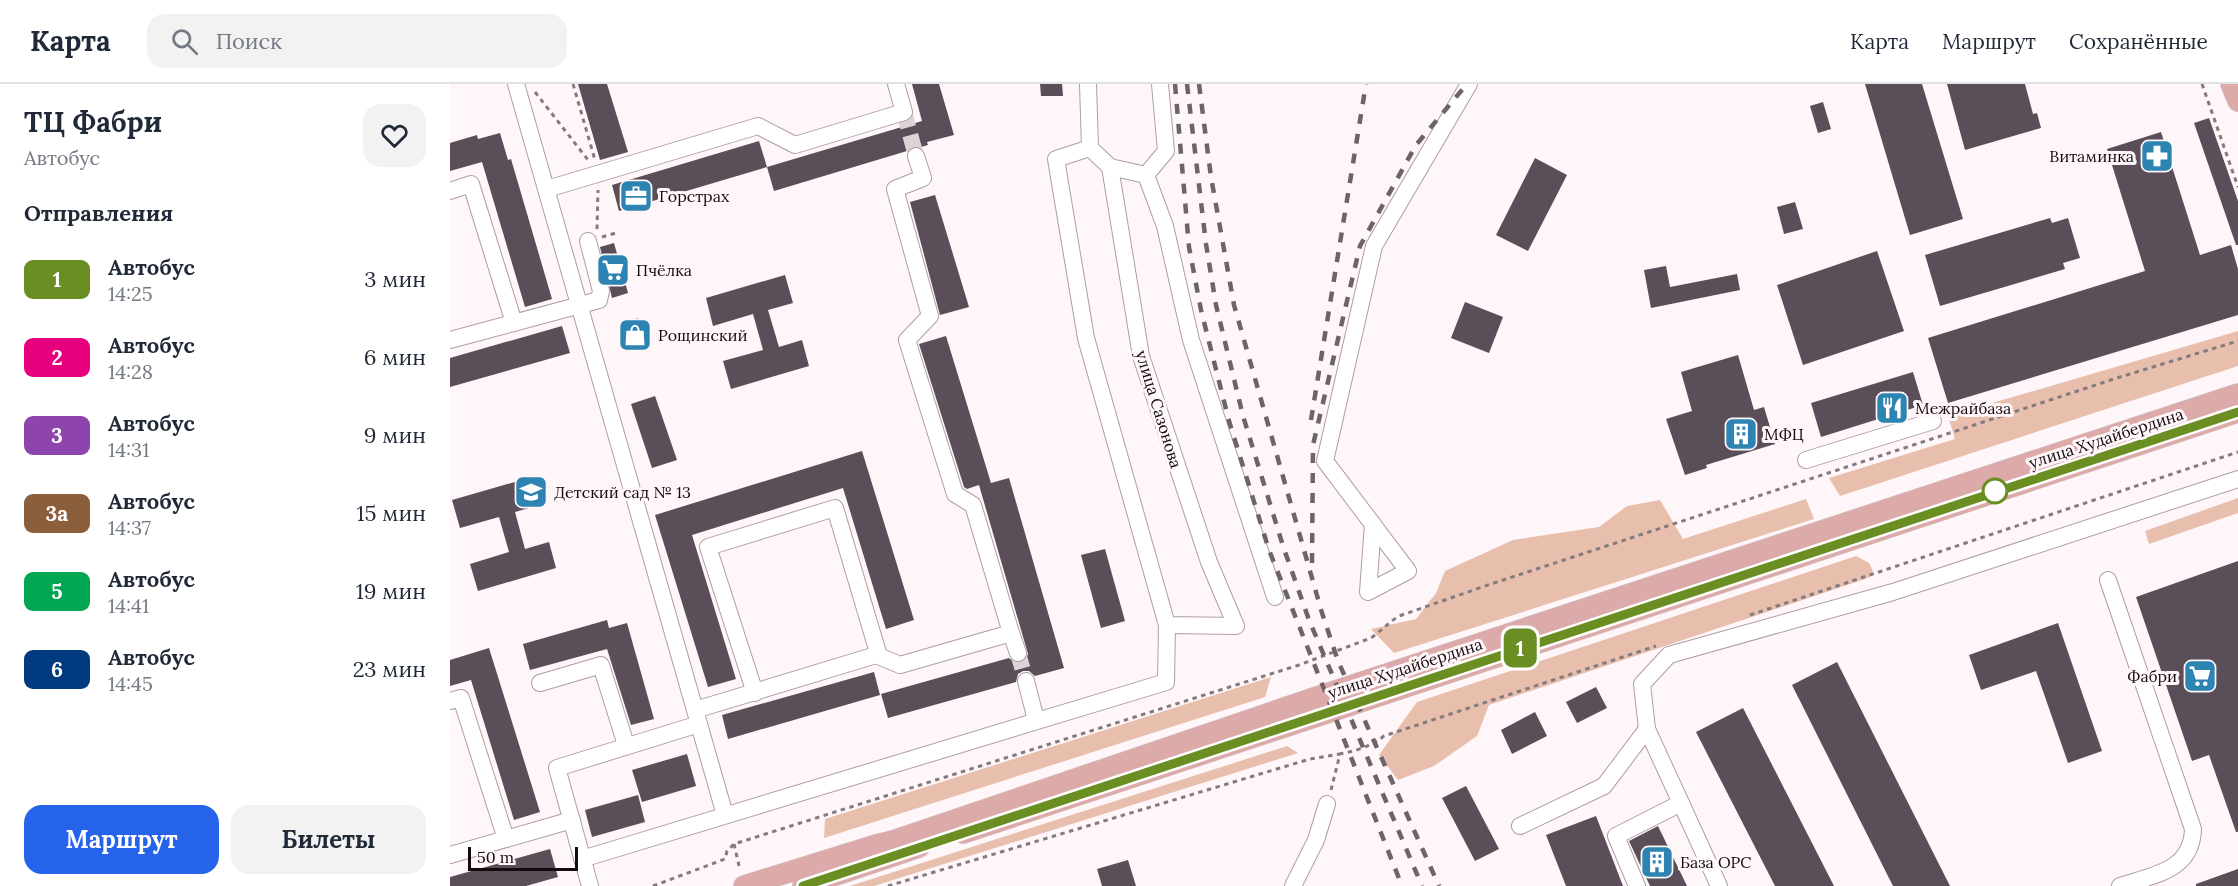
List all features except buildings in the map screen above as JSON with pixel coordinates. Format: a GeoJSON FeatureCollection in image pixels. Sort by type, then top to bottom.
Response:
{"type":"FeatureCollection","features":[{"type":"Feature","properties":{"kind":"main road"},"geometry":{"type":"LineString","coordinates":[[2231,84],[2238,101]]}},
{"type":"Feature","properties":{"kind":"main road","name":"улица Худайбердина"},"geometry":{"type":"LineString","coordinates":[[744,886],[876,844],[893,841],[1325,694],[2238,394]]}},
{"type":"Feature","properties":{"kind":"main road","name":"улица Худайбердина"},"geometry":{"type":"LineString","coordinates":[[803,886],[2238,412]]}},
{"type":"Feature","properties":{"kind":"main road"},"geometry":{"type":"LineString","coordinates":[[772,884],[878,849],[893,841]]}},
{"type":"Feature","properties":{"kind":"street"},"geometry":{"type":"LineString","coordinates":[[516,84],[725,815]]}},
{"type":"Feature","properties":{"kind":"street"},"geometry":{"type":"LineString","coordinates":[[547,189],[758,126],[795,145],[904,112],[896,84]]}},
{"type":"Feature","properties":{"kind":"street"},"geometry":{"type":"LineString","coordinates":[[1089,84],[1090,148],[1110,167],[1146,175]]}},
{"type":"Feature","properties":{"kind":"street"},"geometry":{"type":"LineString","coordinates":[[1146,175],[1166,151],[1160,84]]}},
{"type":"Feature","properties":{"kind":"street"},"geometry":{"type":"LineString","coordinates":[[1373,524],[1326,461],[1328,450],[1374,246],[1468,84]]}},
{"type":"Feature","properties":{"kind":"street"},"geometry":{"type":"LineString","coordinates":[[582,859],[1166,682],[1167,625],[1086,338],[1056,159],[1090,148]]}},
{"type":"Feature","properties":{"kind":"street"},"geometry":{"type":"LineString","coordinates":[[916,156],[924,178],[895,189],[930,316],[908,340],[955,494],[973,505],[1018,653]]}},
{"type":"Feature","properties":{"kind":"street","name":"улица Сазонова"},"geometry":{"type":"LineString","coordinates":[[1110,167],[1141,356],[1209,562],[1236,626],[1167,625]]}},
{"type":"Feature","properties":{"kind":"street"},"geometry":{"type":"LineString","coordinates":[[1146,175],[1165,226],[1191,340],[1275,597]]}},
{"type":"Feature","properties":{"kind":"street"},"geometry":{"type":"LineString","coordinates":[[450,191],[471,184],[514,323]]}},
{"type":"Feature","properties":{"kind":"street"},"geometry":{"type":"LineString","coordinates":[[450,340],[599,300],[601,296],[588,241]]}},
{"type":"Feature","properties":{"kind":"street"},"geometry":{"type":"LineString","coordinates":[[1806,460],[1933,421]]}},
{"type":"Feature","properties":{"kind":"street"},"geometry":{"type":"LineString","coordinates":[[1719,886],[1647,729],[1642,684],[1669,655],[1893,592],[2238,479]]}},
{"type":"Feature","properties":{"kind":"street"},"geometry":{"type":"LineString","coordinates":[[755,693],[708,547],[835,508],[879,656]]}},
{"type":"Feature","properties":{"kind":"street"},"geometry":{"type":"LineString","coordinates":[[2108,580],[2193,829],[2190,849],[2183,860],[2171,868],[2120,886]]}},
{"type":"Feature","properties":{"kind":"street"},"geometry":{"type":"LineString","coordinates":[[590,886],[557,768],[626,745],[755,693],[876,655],[900,665],[1011,633]]}},
{"type":"Feature","properties":{"kind":"street"},"geometry":{"type":"LineString","coordinates":[[540,683],[601,665],[626,745]]}},
{"type":"Feature","properties":{"kind":"street"},"geometry":{"type":"LineString","coordinates":[[1026,681],[1036,720]]}},
{"type":"Feature","properties":{"kind":"street"},"geometry":{"type":"LineString","coordinates":[[450,701],[461,698],[506,839]]}},
{"type":"Feature","properties":{"kind":"street"},"geometry":{"type":"LineString","coordinates":[[1520,826],[1604,786],[1647,729]]}},
{"type":"Feature","properties":{"kind":"street"},"geometry":{"type":"LineString","coordinates":[[1636,886],[1616,836],[1681,803]]}},
{"type":"Feature","properties":{"kind":"street"},"geometry":{"type":"LineString","coordinates":[[1293,886],[1316,840],[1327,804]]}},
{"type":"Feature","properties":{"kind":"street"},"geometry":{"type":"LineString","coordinates":[[450,855],[572,820]]}},
{"type":"Feature","properties":{"kind":"path"},"geometry":{"type":"LineString","coordinates":[[528,84],[599,174]]}},
{"type":"Feature","properties":{"kind":"path"},"geometry":{"type":"LineString","coordinates":[[2202,84],[2238,187]]}},
{"type":"Feature","properties":{"kind":"path"},"geometry":{"type":"LineString","coordinates":[[653,886],[725,859],[727,851],[734,844],[1299,665],[1371,638],[1387,623],[1399,616],[1491,584],[2120,377],[2238,341]]}},
{"type":"Feature","properties":{"kind":"path"},"geometry":{"type":"LineString","coordinates":[[888,886],[1310,759],[1340,754]]}},
{"type":"Feature","properties":{"kind":"path"},"geometry":{"type":"LineString","coordinates":[[734,844],[736,857]]}},
{"type":"Feature","properties":{"kind":"shaded area"},"geometry":{"type":"Polygon","coordinates":[[[2238,331],[2238,366],[1840,496],[1829,478],[1955,439],[1948,416],[2238,331]]]}},
{"type":"Feature","properties":{"kind":"shaded area"},"geometry":{"type":"Polygon","coordinates":[[[2238,498],[2238,513],[2149,544],[2145,531],[2238,498]]]}},
{"type":"Feature","properties":{"kind":"shaded area"},"geometry":{"type":"Polygon","coordinates":[[[1806,499],[1814,519],[1394,653],[1371,629],[1416,619],[1436,593],[1445,571],[1513,540],[1599,527],[1627,506],[1660,500],[1683,539],[1806,499]]]}},
{"type":"Feature","properties":{"kind":"shaded area"},"geometry":{"type":"Polygon","coordinates":[[[1856,556],[1869,563],[1873,571],[1870,577],[1489,705],[1477,736],[1434,766],[1398,780],[1379,755],[1417,702],[1856,556]]]}},
{"type":"Feature","properties":{"kind":"shaded area"},"geometry":{"type":"Polygon","coordinates":[[[1271,677],[1265,697],[824,838],[825,819],[1271,677]]]}},
{"type":"Feature","properties":{"kind":"shaded area"},"geometry":{"type":"Polygon","coordinates":[[[1287,746],[1298,753],[874,886],[850,886],[1287,746]]]}},
{"type":"Feature","properties":{"kind":"tunnel"},"geometry":{"type":"LineString","coordinates":[[904,112],[916,156]]}},
{"type":"Feature","properties":{"kind":"tunnel"},"geometry":{"type":"LineString","coordinates":[[1018,653],[1026,681]]}},
{"type":"Feature","properties":{"kind":"railway"},"geometry":{"type":"LineString","coordinates":[[1175,84],[1189,247],[1201,310],[1229,421],[1269,550],[1402,886]]}},
{"type":"Feature","properties":{"kind":"railway"},"geometry":{"type":"LineString","coordinates":[[1187,84],[1206,244],[1216,305],[1243,416],[1283,546],[1309,620],[1422,886]]}},
{"type":"Feature","properties":{"kind":"railway"},"geometry":{"type":"LineString","coordinates":[[1199,84],[1211,177],[1234,305],[1322,613],[1338,661],[1439,886]]}},
{"type":"Feature","properties":{"kind":"railway"},"geometry":{"type":"LineString","coordinates":[[1311,420],[1366,84]]}},
{"type":"Feature","properties":{"kind":"railway"},"geometry":{"type":"LineString","coordinates":[[1312,563],[1313,445],[1360,246],[1416,145],[1467,84]]}},
{"type":"Feature","properties":{"kind":"bus line","name":"1"},"geometry":{"type":"LineString","coordinates":[[803,886],[2238,412]]}},
{"type":"Feature","properties":{"kind":"place","name":"Витаминка"},"geometry":{"type":"Point","coordinates":[2157,156]}},
{"type":"Feature","properties":{"kind":"place","name":"Горстрах"},"geometry":{"type":"Point","coordinates":[636,196]}},
{"type":"Feature","properties":{"kind":"place","name":"Пчёлка"},"geometry":{"type":"Point","coordinates":[613,270]}},
{"type":"Feature","properties":{"kind":"place","name":"Рощинский"},"geometry":{"type":"Point","coordinates":[635,335]}},
{"type":"Feature","properties":{"kind":"place","name":"Межрайбаза"},"geometry":{"type":"Point","coordinates":[1892,408]}},
{"type":"Feature","properties":{"kind":"place","name":"МФЦ"},"geometry":{"type":"Point","coordinates":[1741,434]}},
{"type":"Feature","properties":{"kind":"place","name":"Детский сад № 13"},"geometry":{"type":"Point","coordinates":[531,492]}},
{"type":"Feature","properties":{"kind":"place","name":"Фабри"},"geometry":{"type":"Point","coordinates":[2200,676]}},
{"type":"Feature","properties":{"kind":"place","name":"База ОРС"},"geometry":{"type":"Point","coordinates":[1657,862]}}]}
